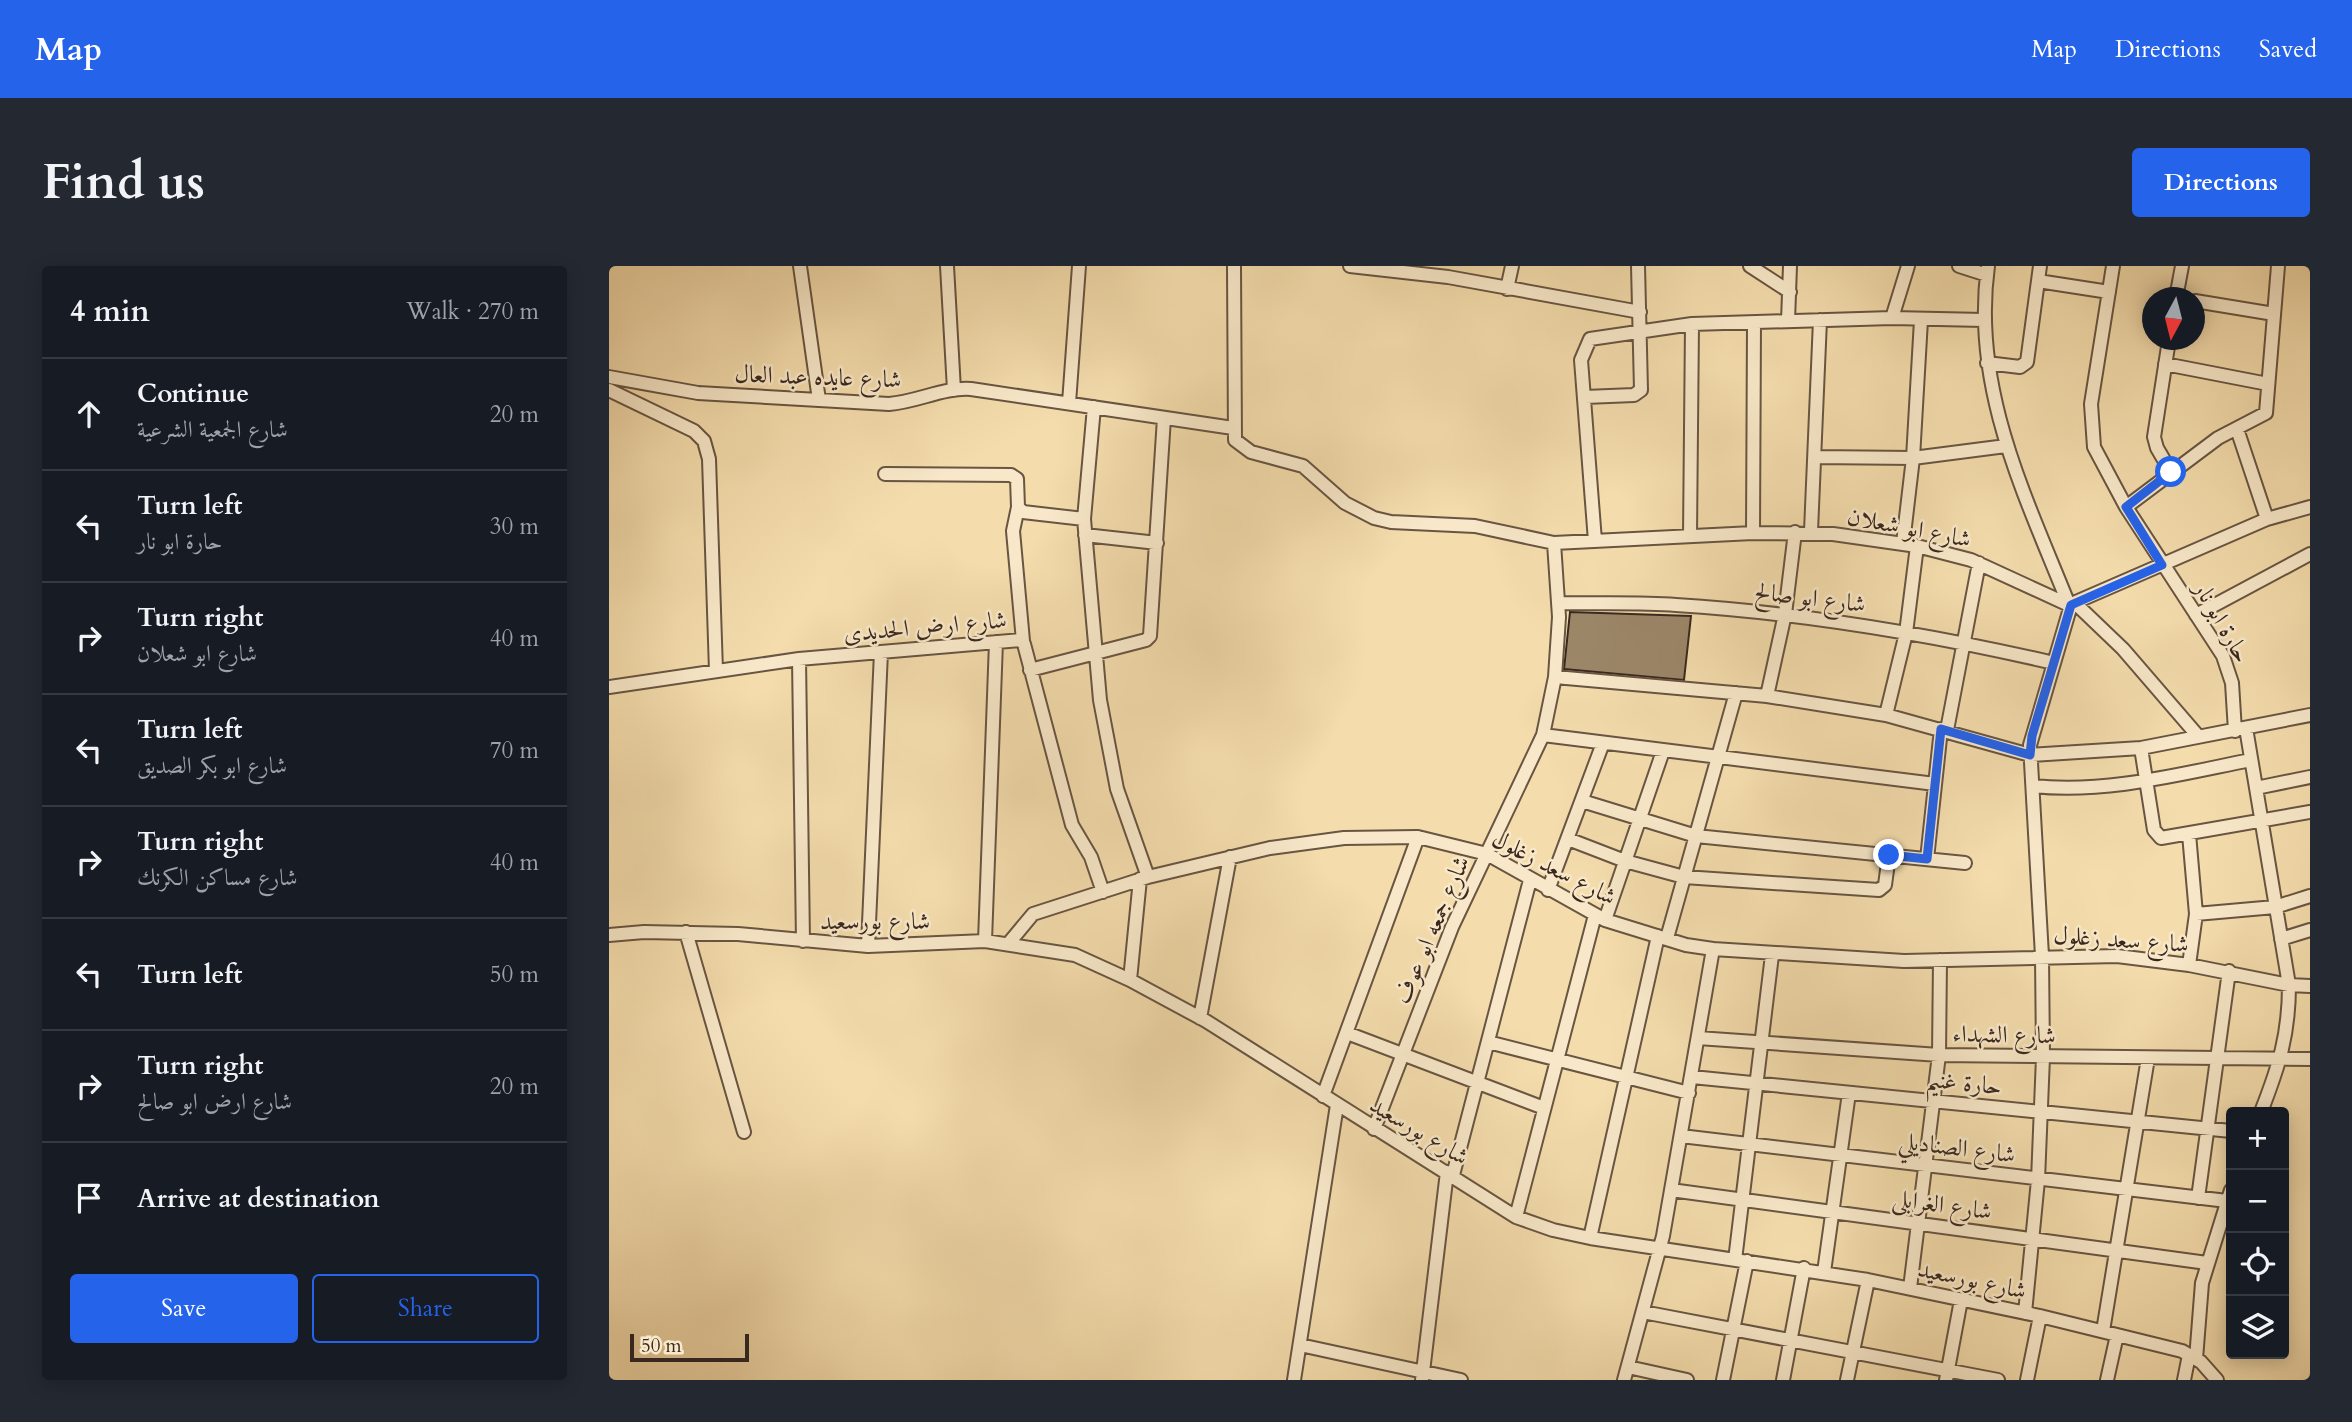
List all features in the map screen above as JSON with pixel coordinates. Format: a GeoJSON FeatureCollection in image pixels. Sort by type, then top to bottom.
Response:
{"type":"FeatureCollection","features":[{"type":"Feature","properties":{"kind":"street"},"geometry":{"type":"LineString","coordinates":[[800,266],[819,400]]}},
{"type":"Feature","properties":{"kind":"street"},"geometry":{"type":"LineString","coordinates":[[947,266],[954,390]]}},
{"type":"Feature","properties":{"kind":"street"},"geometry":{"type":"LineString","coordinates":[[1069,403],[1079,266]]}},
{"type":"Feature","properties":{"kind":"street"},"geometry":{"type":"LineString","coordinates":[[1233,428],[1234,266]]}},
{"type":"Feature","properties":{"kind":"street"},"geometry":{"type":"LineString","coordinates":[[1350,266],[1450,272],[1507,289],[1640,312]]}},
{"type":"Feature","properties":{"kind":"street"},"geometry":{"type":"LineString","coordinates":[[1507,289],[1512,266]]}},
{"type":"Feature","properties":{"kind":"street"},"geometry":{"type":"LineString","coordinates":[[1584,397],[1639,393],[1641,332],[1638,266]]}},
{"type":"Feature","properties":{"kind":"street"},"geometry":{"type":"LineString","coordinates":[[1750,266],[1790,292]]}},
{"type":"Feature","properties":{"kind":"street"},"geometry":{"type":"LineString","coordinates":[[1788,321],[1790,266]]}},
{"type":"Feature","properties":{"kind":"street"},"geometry":{"type":"LineString","coordinates":[[1892,318],[1908,266]]}},
{"type":"Feature","properties":{"kind":"street"},"geometry":{"type":"LineString","coordinates":[[1959,266],[1987,271],[1984,320],[1987,363],[2006,446],[2072,605],[2123,649],[2198,736]]}},
{"type":"Feature","properties":{"kind":"street"},"geometry":{"type":"LineString","coordinates":[[1987,363],[2020,367],[2027,362],[2041,266]]}},
{"type":"Feature","properties":{"kind":"street","name":"حارة ابو نار"},"geometry":{"type":"LineString","coordinates":[[2113,266],[2091,404],[2091,433],[2099,460],[2126,507],[2228,669],[2241,729],[2252,760],[2289,985],[2288,1022],[2282,1059],[2263,1107]]}},
{"type":"Feature","properties":{"kind":"street"},"geometry":{"type":"LineString","coordinates":[[2178,287],[2182,266]]}},
{"type":"Feature","properties":{"kind":"street"},"geometry":{"type":"LineString","coordinates":[[2126,507],[2218,438],[2264,416],[2278,266]]}},
{"type":"Feature","properties":{"kind":"street"},"geometry":{"type":"LineString","coordinates":[[2038,281],[2109,292]]}},
{"type":"Feature","properties":{"kind":"street"},"geometry":{"type":"LineString","coordinates":[[2205,303],[2274,314]]}},
{"type":"Feature","properties":{"kind":"street"},"geometry":{"type":"LineString","coordinates":[[1595,541],[1581,360],[1585,344],[1595,338],[1692,324],[1892,318],[1984,320]]}},
{"type":"Feature","properties":{"kind":"street"},"geometry":{"type":"LineString","coordinates":[[1811,531],[1820,320]]}},
{"type":"Feature","properties":{"kind":"street"},"geometry":{"type":"LineString","coordinates":[[1903,543],[1913,458],[1921,320]]}},
{"type":"Feature","properties":{"kind":"street"},"geometry":{"type":"LineString","coordinates":[[1753,533],[1754,323]]}},
{"type":"Feature","properties":{"kind":"street"},"geometry":{"type":"LineString","coordinates":[[1689,536],[1692,324]]}},
{"type":"Feature","properties":{"kind":"street"},"geometry":{"type":"LineString","coordinates":[[2167,350],[2154,437],[2157,448],[2171,472]]}},
{"type":"Feature","properties":{"kind":"street"},"geometry":{"type":"LineString","coordinates":[[2165,364],[2268,384]]}},
{"type":"Feature","properties":{"kind":"street","name":"شارع عايده عبد العال"},"geometry":{"type":"LineString","coordinates":[[609,377],[698,393],[902,403],[954,390],[971,389],[1233,428]]}},
{"type":"Feature","properties":{"kind":"street"},"geometry":{"type":"LineString","coordinates":[[609,390],[618,397],[694,431],[705,441],[709,459],[716,671]]}},
{"type":"Feature","properties":{"kind":"street"},"geometry":{"type":"LineString","coordinates":[[1094,407],[1084,535],[1095,651],[1109,760],[1144,878],[1130,979]]}},
{"type":"Feature","properties":{"kind":"street"},"geometry":{"type":"LineString","coordinates":[[1030,670],[1141,641],[1150,636],[1164,418]]}},
{"type":"Feature","properties":{"kind":"street","name":"شارع ابو شعلان"},"geometry":{"type":"LineString","coordinates":[[1233,428],[1235,440],[1244,449],[1303,466],[1345,503],[1374,518],[1410,523],[1475,526],[1554,543],[1811,531],[1903,543],[1979,563],[2072,605]]}},
{"type":"Feature","properties":{"kind":"street"},"geometry":{"type":"LineString","coordinates":[[2237,429],[2267,519]]}},
{"type":"Feature","properties":{"kind":"street"},"geometry":{"type":"LineString","coordinates":[[1815,457],[1913,458],[2006,446]]}},
{"type":"Feature","properties":{"kind":"street"},"geometry":{"type":"LineString","coordinates":[[885,474],[1011,475],[1017,479],[1018,507],[1013,531],[1023,641]]}},
{"type":"Feature","properties":{"kind":"street"},"geometry":{"type":"LineString","coordinates":[[1018,507],[1026,513],[1084,519]]}},
{"type":"Feature","properties":{"kind":"street"},"geometry":{"type":"LineString","coordinates":[[2025,1312],[2038,1180],[2043,1057],[2042,956],[2030,755],[2032,736],[2072,605],[2267,519],[2310,507]]}},
{"type":"Feature","properties":{"kind":"street"},"geometry":{"type":"LineString","coordinates":[[1767,696],[1785,614],[1795,532]]}},
{"type":"Feature","properties":{"kind":"street"},"geometry":{"type":"LineString","coordinates":[[1084,535],[1157,543]]}},
{"type":"Feature","properties":{"kind":"street","name":"شارع جمعه ابو عوف"},"geometry":{"type":"LineString","coordinates":[[1374,1129],[1452,927],[1543,735],[1555,677],[1559,603],[1554,543]]}},
{"type":"Feature","properties":{"kind":"street"},"geometry":{"type":"LineString","coordinates":[[1886,715],[1906,633],[1917,546]]}},
{"type":"Feature","properties":{"kind":"street"},"geometry":{"type":"LineString","coordinates":[[2196,615],[2310,554]]}},
{"type":"Feature","properties":{"kind":"street"},"geometry":{"type":"LineString","coordinates":[[1927,859],[1944,729],[1979,563]]}},
{"type":"Feature","properties":{"kind":"street","name":"شارع ابو صالح"},"geometry":{"type":"LineString","coordinates":[[1559,603],[1674,605],[1785,614],[1963,642],[2054,663]]}},
{"type":"Feature","properties":{"kind":"street","name":"شارع ارض الحديدى"},"geometry":{"type":"LineString","coordinates":[[609,687],[799,659],[1023,641],[1072,825],[1091,857],[1103,892]]}},
{"type":"Feature","properties":{"kind":"street"},"geometry":{"type":"LineString","coordinates":[[985,941],[996,642]]}},
{"type":"Feature","properties":{"kind":"street"},"geometry":{"type":"LineString","coordinates":[[868,946],[881,652]]}},
{"type":"Feature","properties":{"kind":"street"},"geometry":{"type":"LineString","coordinates":[[799,659],[803,942]]}},
{"type":"Feature","properties":{"kind":"street"},"geometry":{"type":"LineString","coordinates":[[1555,677],[1767,696],[1886,715],[2030,755],[2141,748],[2310,715]]}},
{"type":"Feature","properties":{"kind":"street"},"geometry":{"type":"LineString","coordinates":[[1590,1238],[1626,1077],[1663,937],[1684,877],[1736,694]]}},
{"type":"Feature","properties":{"kind":"street"},"geometry":{"type":"LineString","coordinates":[[1543,735],[1935,784]]}},
{"type":"Feature","properties":{"kind":"street"},"geometry":{"type":"LineString","coordinates":[[1548,890],[1603,743]]}},
{"type":"Feature","properties":{"kind":"street"},"geometry":{"type":"LineString","coordinates":[[2141,748],[2155,834],[2161,838],[2310,812]]}},
{"type":"Feature","properties":{"kind":"street"},"geometry":{"type":"LineString","coordinates":[[1515,1217],[1557,1060],[1600,917],[1625,861],[1663,751]]}},
{"type":"Feature","properties":{"kind":"street"},"geometry":{"type":"LineString","coordinates":[[2033,786],[2065,788],[2146,780],[2252,760]]}},
{"type":"Feature","properties":{"kind":"street"},"geometry":{"type":"LineString","coordinates":[[2256,788],[2310,777]]}},
{"type":"Feature","properties":{"kind":"street"},"geometry":{"type":"LineString","coordinates":[[1582,801],[1696,836],[1965,863]]}},
{"type":"Feature","properties":{"kind":"street"},"geometry":{"type":"LineString","coordinates":[[2189,834],[2196,914],[2189,965]]}},
{"type":"Feature","properties":{"kind":"street"},"geometry":{"type":"LineString","coordinates":[[1323,1096],[1418,837]]}},
{"type":"Feature","properties":{"kind":"street","name":"شارع سعد زغلول"},"geometry":{"type":"LineString","coordinates":[[1008,944],[1033,914],[1144,878],[1230,858],[1344,838],[1418,837],[1487,854],[1529,880],[1600,917],[1713,949],[1772,955],[1940,960],[2117,956],[2229,971],[2289,985],[2310,986]]}},
{"type":"Feature","properties":{"kind":"street"},"geometry":{"type":"LineString","coordinates":[[1568,839],[1625,861],[1684,877],[1879,890],[1886,882],[1889,855]]}},
{"type":"Feature","properties":{"kind":"street"},"geometry":{"type":"LineString","coordinates":[[1200,1018],[1230,858]]}},
{"type":"Feature","properties":{"kind":"street"},"geometry":{"type":"LineString","coordinates":[[1422,1375],[1450,1173],[1477,1083],[1529,880]]}},
{"type":"Feature","properties":{"kind":"street"},"geometry":{"type":"LineString","coordinates":[[2196,914],[2275,907],[2310,896]]}},
{"type":"Feature","properties":{"kind":"street"},"geometry":{"type":"LineString","coordinates":[[2280,939],[2310,930]]}},
{"type":"Feature","properties":{"kind":"street"},"geometry":{"type":"LineString","coordinates":[[686,932],[744,1132]]}},
{"type":"Feature","properties":{"kind":"street","name":"شارع بورسعيد"},"geometry":{"type":"LineString","coordinates":[[609,935],[686,932],[739,934],[868,946],[985,941],[1075,956],[1130,979],[1200,1018],[1374,1129],[1450,1173],[1515,1217],[1553,1230],[1590,1238],[1804,1268],[2025,1312],[2193,1357],[2217,1380]]}},
{"type":"Feature","properties":{"kind":"street"},"geometry":{"type":"LineString","coordinates":[[1687,1380],[1626,1374],[1660,1248],[1713,949]]}},
{"type":"Feature","properties":{"kind":"street"},"geometry":{"type":"LineString","coordinates":[[1723,1380],[1733,1329],[1741,1261],[1742,1199],[1772,955]]}},
{"type":"Feature","properties":{"kind":"street"},"geometry":{"type":"LineString","coordinates":[[1910,1288],[1940,1055],[1940,960]]}},
{"type":"Feature","properties":{"kind":"street"},"geometry":{"type":"LineString","coordinates":[[2198,1198],[2229,971]]}},
{"type":"Feature","properties":{"kind":"street"},"geometry":{"type":"LineString","coordinates":[[1347,1033],[1544,1108]]}},
{"type":"Feature","properties":{"kind":"street","name":"شارع الشهداء"},"geometry":{"type":"LineString","coordinates":[[1698,1038],[1761,1045],[1940,1055],[2310,1059]]}},
{"type":"Feature","properties":{"kind":"street"},"geometry":{"type":"LineString","coordinates":[[1488,1042],[1689,1093]]}},
{"type":"Feature","properties":{"kind":"street"},"geometry":{"type":"LineString","coordinates":[[2103,1331],[2148,1058]]}},
{"type":"Feature","properties":{"kind":"street","name":"حارة غنيم"},"geometry":{"type":"LineString","coordinates":[[1692,1077],[2226,1130]]}},
{"type":"Feature","properties":{"kind":"street"},"geometry":{"type":"LineString","coordinates":[[1824,1272],[1849,1093]]}},
{"type":"Feature","properties":{"kind":"street"},"geometry":{"type":"LineString","coordinates":[[1294,1380],[1337,1105]]}},
{"type":"Feature","properties":{"kind":"street","name":"شارع الصناديلي"},"geometry":{"type":"LineString","coordinates":[[1681,1136],[2198,1198],[2226,1195]]}},
{"type":"Feature","properties":{"kind":"street","name":"شارع الغرابلى"},"geometry":{"type":"LineString","coordinates":[[1671,1190],[2207,1263]]}},
{"type":"Feature","properties":{"kind":"street"},"geometry":{"type":"LineString","coordinates":[[2184,1380],[2193,1357],[2207,1263],[2226,1204]]}},
{"type":"Feature","properties":{"kind":"street"},"geometry":{"type":"LineString","coordinates":[[1783,1380],[1804,1268]]}},
{"type":"Feature","properties":{"kind":"street"},"geometry":{"type":"LineString","coordinates":[[1847,1380],[1868,1280]]}},
{"type":"Feature","properties":{"kind":"street"},"geometry":{"type":"LineString","coordinates":[[1947,1375],[1961,1300]]}},
{"type":"Feature","properties":{"kind":"street"},"geometry":{"type":"LineString","coordinates":[[1643,1312],[1853,1352],[1947,1375],[1998,1380]]}},
{"type":"Feature","properties":{"kind":"street"},"geometry":{"type":"LineString","coordinates":[[2027,1380],[2040,1316]]}},
{"type":"Feature","properties":{"kind":"street"},"geometry":{"type":"LineString","coordinates":[[2107,1380],[2117,1335]]}},
{"type":"Feature","properties":{"kind":"street"},"geometry":{"type":"LineString","coordinates":[[1300,1345],[1422,1375],[1461,1380]]}},
{"type":"Feature","properties":{"kind":"building"},"geometry":{"type":"Polygon","coordinates":[[[1570,612],[1691,616],[1684,680],[1564,669],[1570,612]]]}},
{"type":"Feature","properties":{"kind":"route"},"geometry":{"type":"LineString","coordinates":[[1889,855],[1927,859],[1941,729],[2030,755],[2032,736],[2071,605],[2162,565],[2126,507],[2171,472]]}}]}
